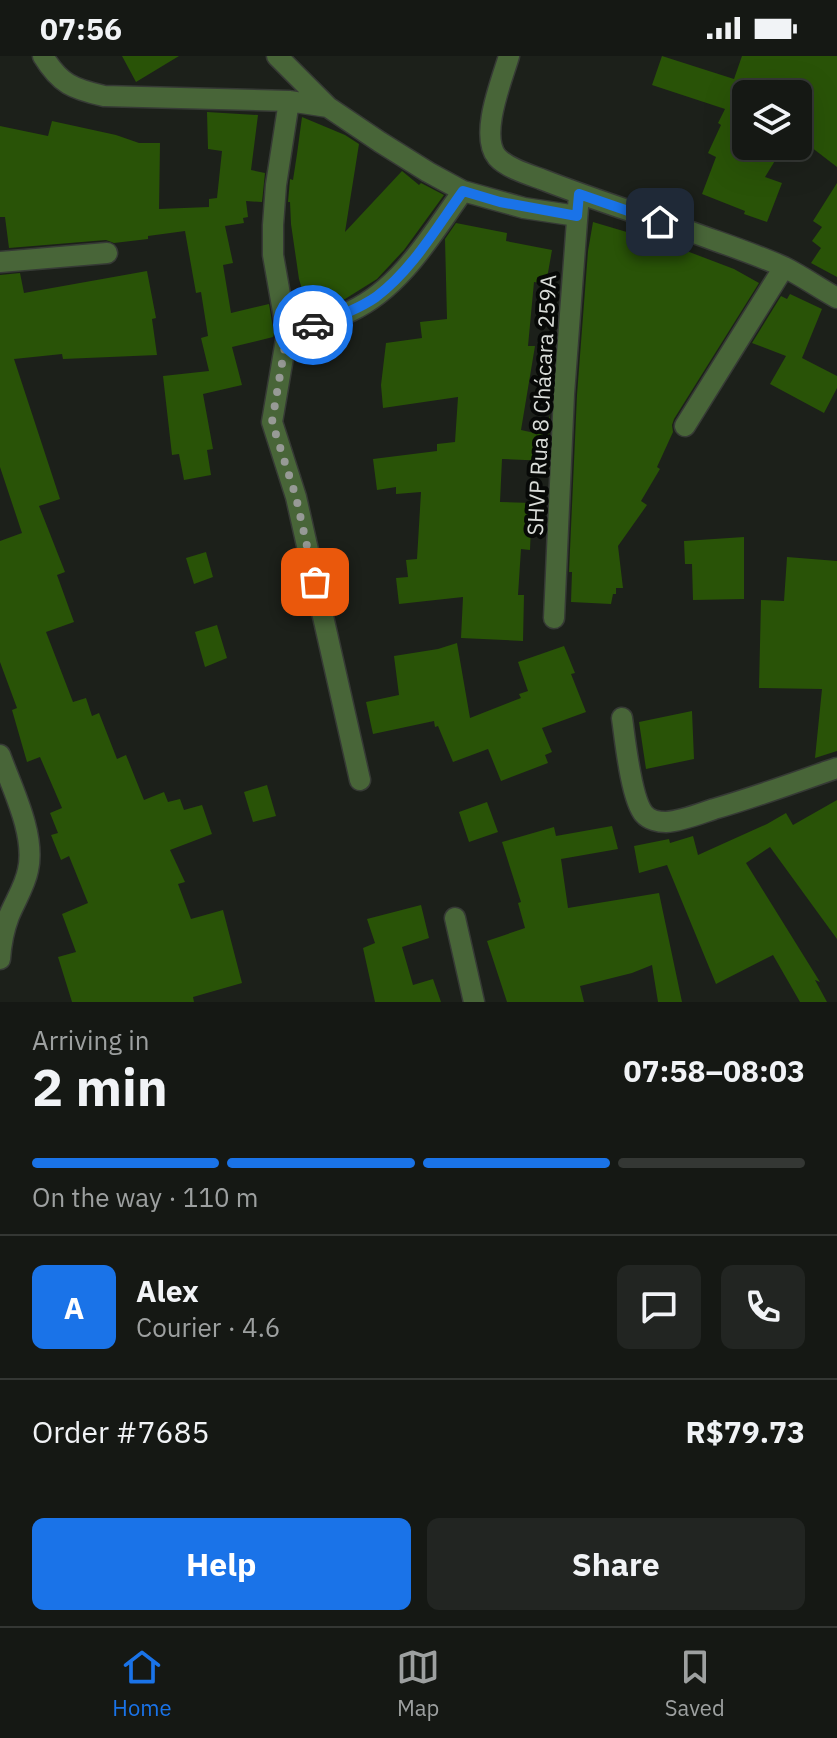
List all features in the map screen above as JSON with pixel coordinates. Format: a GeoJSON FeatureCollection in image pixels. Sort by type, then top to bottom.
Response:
{"type":"FeatureCollection","features":[{"type":"Feature","properties":{"kind":"street"},"geometry":{"type":"LineString","coordinates":[[43,56],[62,81],[104,96],[289,101],[328,107]]}},
{"type":"Feature","properties":{"kind":"street"},"geometry":{"type":"LineString","coordinates":[[277,56],[328,107],[392,150],[463,191],[512,205],[577,216]]}},
{"type":"Feature","properties":{"kind":"street"},"geometry":{"type":"LineString","coordinates":[[509,56],[492,117],[491,141],[497,156],[524,173],[784,267],[837,298]]}},
{"type":"Feature","properties":{"kind":"street"},"geometry":{"type":"LineString","coordinates":[[289,101],[273,225],[273,255],[287,334],[272,422],[296,497],[360,780]]}},
{"type":"Feature","properties":{"kind":"street"},"geometry":{"type":"LineString","coordinates":[[287,334],[352,311],[376,296],[419,251],[463,191]]}},
{"type":"Feature","properties":{"kind":"street","name":"SHVP Rua 8 Chácara 259A"},"geometry":{"type":"LineString","coordinates":[[554,618],[564,394],[579,194]]}},
{"type":"Feature","properties":{"kind":"street"},"geometry":{"type":"LineString","coordinates":[[0,262],[107,253]]}},
{"type":"Feature","properties":{"kind":"street"},"geometry":{"type":"LineString","coordinates":[[685,426],[784,267]]}},
{"type":"Feature","properties":{"kind":"street"},"geometry":{"type":"LineString","coordinates":[[622,718],[638,805],[649,818],[662,822],[733,804],[837,768]]}},
{"type":"Feature","properties":{"kind":"street"},"geometry":{"type":"LineString","coordinates":[[0,755],[24,821],[29,853],[29,869],[9,917],[0,950]]}},
{"type":"Feature","properties":{"kind":"street"},"geometry":{"type":"LineString","coordinates":[[455,918],[474,1002]]}},
{"type":"Feature","properties":{"kind":"building"},"geometry":{"type":"Polygon","coordinates":[[[122,56],[179,56],[136,82],[122,56]]]}},
{"type":"Feature","properties":{"kind":"building"},"geometry":{"type":"Polygon","coordinates":[[[662,56],[734,79],[742,56],[837,56],[837,167],[812,148],[812,80],[732,80],[732,160],[775,160],[765,177],[782,183],[767,222],[744,214],[745,211],[702,194],[716,157],[708,153],[725,109],[652,85],[662,56]]]}},
{"type":"Feature","properties":{"kind":"building"},"geometry":{"type":"Polygon","coordinates":[[[207,112],[258,115],[251,170],[265,173],[262,202],[246,201],[248,217],[243,218],[244,223],[225,226],[233,263],[223,265],[231,313],[269,304],[274,334],[273,337],[232,347],[242,385],[203,394],[213,449],[207,450],[211,475],[184,480],[179,454],[172,455],[163,376],[209,371],[201,338],[208,336],[201,292],[196,293],[185,231],[114,243],[106,240],[9,248],[5,217],[0,217],[0,126],[48,136],[52,121],[139,143],[160,143],[159,209],[209,207],[209,199],[217,198],[222,151],[208,149],[207,112]]]}},
{"type":"Feature","properties":{"kind":"building"},"geometry":{"type":"Polygon","coordinates":[[[302,117],[359,144],[345,232],[402,171],[419,185],[421,183],[444,195],[404,250],[377,279],[345,299],[297,317],[294,299],[304,296],[288,202],[302,117]]]}},
{"type":"Feature","properties":{"kind":"building"},"geometry":{"type":"Polygon","coordinates":[[[837,183],[837,277],[811,263],[821,248],[812,241],[822,227],[813,221],[837,183]]]}},
{"type":"Feature","properties":{"kind":"building"},"geometry":{"type":"Polygon","coordinates":[[[593,222],[684,249],[734,269],[759,283],[674,419],[673,432],[657,467],[660,469],[641,501],[647,505],[618,546],[623,588],[616,588],[611,604],[571,602],[572,572],[569,572],[577,395],[593,222]]]}},
{"type":"Feature","properties":{"kind":"building"},"geometry":{"type":"Polygon","coordinates":[[[456,223],[507,233],[506,241],[552,250],[546,284],[534,282],[528,346],[535,346],[521,430],[544,435],[550,415],[548,461],[502,459],[500,502],[532,503],[530,550],[521,549],[518,595],[524,595],[523,641],[461,638],[463,597],[399,604],[396,578],[408,577],[406,560],[417,559],[421,492],[396,494],[396,487],[377,490],[373,459],[437,451],[437,444],[455,442],[458,397],[383,408],[381,385],[386,343],[422,338],[420,322],[447,319],[445,239],[456,223]]]}},
{"type":"Feature","properties":{"kind":"building"},"geometry":{"type":"Polygon","coordinates":[[[147,271],[156,318],[152,319],[157,355],[63,359],[62,354],[14,359],[60,499],[39,506],[65,572],[57,575],[74,622],[46,632],[73,702],[86,698],[92,716],[99,713],[117,759],[126,755],[144,800],[164,792],[168,802],[180,799],[184,810],[202,805],[212,834],[170,850],[185,882],[178,884],[191,919],[223,910],[242,983],[193,997],[194,1002],[72,1002],[58,957],[76,952],[62,914],[88,903],[69,856],[61,860],[51,835],[58,833],[50,813],[62,808],[40,757],[27,762],[12,710],[17,708],[0,662],[0,541],[22,533],[0,467],[0,275],[20,273],[24,293],[147,271]]]}},
{"type":"Feature","properties":{"kind":"building"},"geometry":{"type":"Polygon","coordinates":[[[790,294],[822,309],[802,358],[837,376],[837,388],[824,413],[770,384],[786,356],[752,343],[781,296],[787,299],[790,294]]]}},
{"type":"Feature","properties":{"kind":"building"},"geometry":{"type":"Polygon","coordinates":[[[744,537],[744,599],[693,600],[692,564],[685,564],[684,541],[744,537]]]}},
{"type":"Feature","properties":{"kind":"building"},"geometry":{"type":"Polygon","coordinates":[[[206,552],[213,577],[194,584],[186,558],[206,552]]]}},
{"type":"Feature","properties":{"kind":"building"},"geometry":{"type":"Polygon","coordinates":[[[787,557],[837,561],[837,751],[815,758],[822,689],[759,688],[761,600],[784,601],[787,557]]]}},
{"type":"Feature","properties":{"kind":"building"},"geometry":{"type":"Polygon","coordinates":[[[217,625],[227,658],[205,667],[195,632],[217,625]]]}},
{"type":"Feature","properties":{"kind":"building"},"geometry":{"type":"Polygon","coordinates":[[[457,643],[470,718],[521,698],[519,694],[528,691],[518,662],[564,646],[586,712],[542,728],[552,752],[545,755],[548,763],[501,781],[488,749],[453,762],[434,721],[373,734],[366,702],[399,695],[394,656],[457,643]]]}},
{"type":"Feature","properties":{"kind":"building"},"geometry":{"type":"Polygon","coordinates":[[[692,711],[694,759],[646,769],[639,722],[692,711]]]}},
{"type":"Feature","properties":{"kind":"building"},"geometry":{"type":"Polygon","coordinates":[[[267,785],[276,816],[253,822],[244,792],[267,785]]]}},
{"type":"Feature","properties":{"kind":"building"},"geometry":{"type":"Polygon","coordinates":[[[837,800],[837,939],[770,847],[746,863],[820,982],[815,980],[827,1002],[800,1002],[773,955],[716,984],[667,865],[639,873],[634,846],[669,839],[670,843],[693,836],[698,855],[786,813],[793,825],[837,800]]]}},
{"type":"Feature","properties":{"kind":"building"},"geometry":{"type":"Polygon","coordinates":[[[487,802],[498,832],[469,842],[459,812],[487,802]]]}},
{"type":"Feature","properties":{"kind":"building"},"geometry":{"type":"Polygon","coordinates":[[[612,826],[618,849],[561,859],[568,908],[659,893],[682,1002],[658,1002],[652,965],[580,986],[584,1002],[507,1002],[487,941],[525,928],[518,903],[521,902],[502,842],[554,827],[556,836],[612,826]]]}},
{"type":"Feature","properties":{"kind":"building"},"geometry":{"type":"Polygon","coordinates":[[[421,905],[429,938],[402,947],[413,985],[433,979],[441,1002],[375,1002],[363,948],[375,943],[367,919],[421,905]]]}},
{"type":"Feature","properties":{"kind":"way so far"},"geometry":{"type":"LineString","coordinates":[[313,325],[287,334],[272,422],[296,497],[315,582]]}},
{"type":"Feature","properties":{"kind":"route"},"geometry":{"type":"LineString","coordinates":[[313,325],[352,311],[387,287],[419,251],[463,191],[524,208],[577,216],[579,194],[660,222]]}}]}
